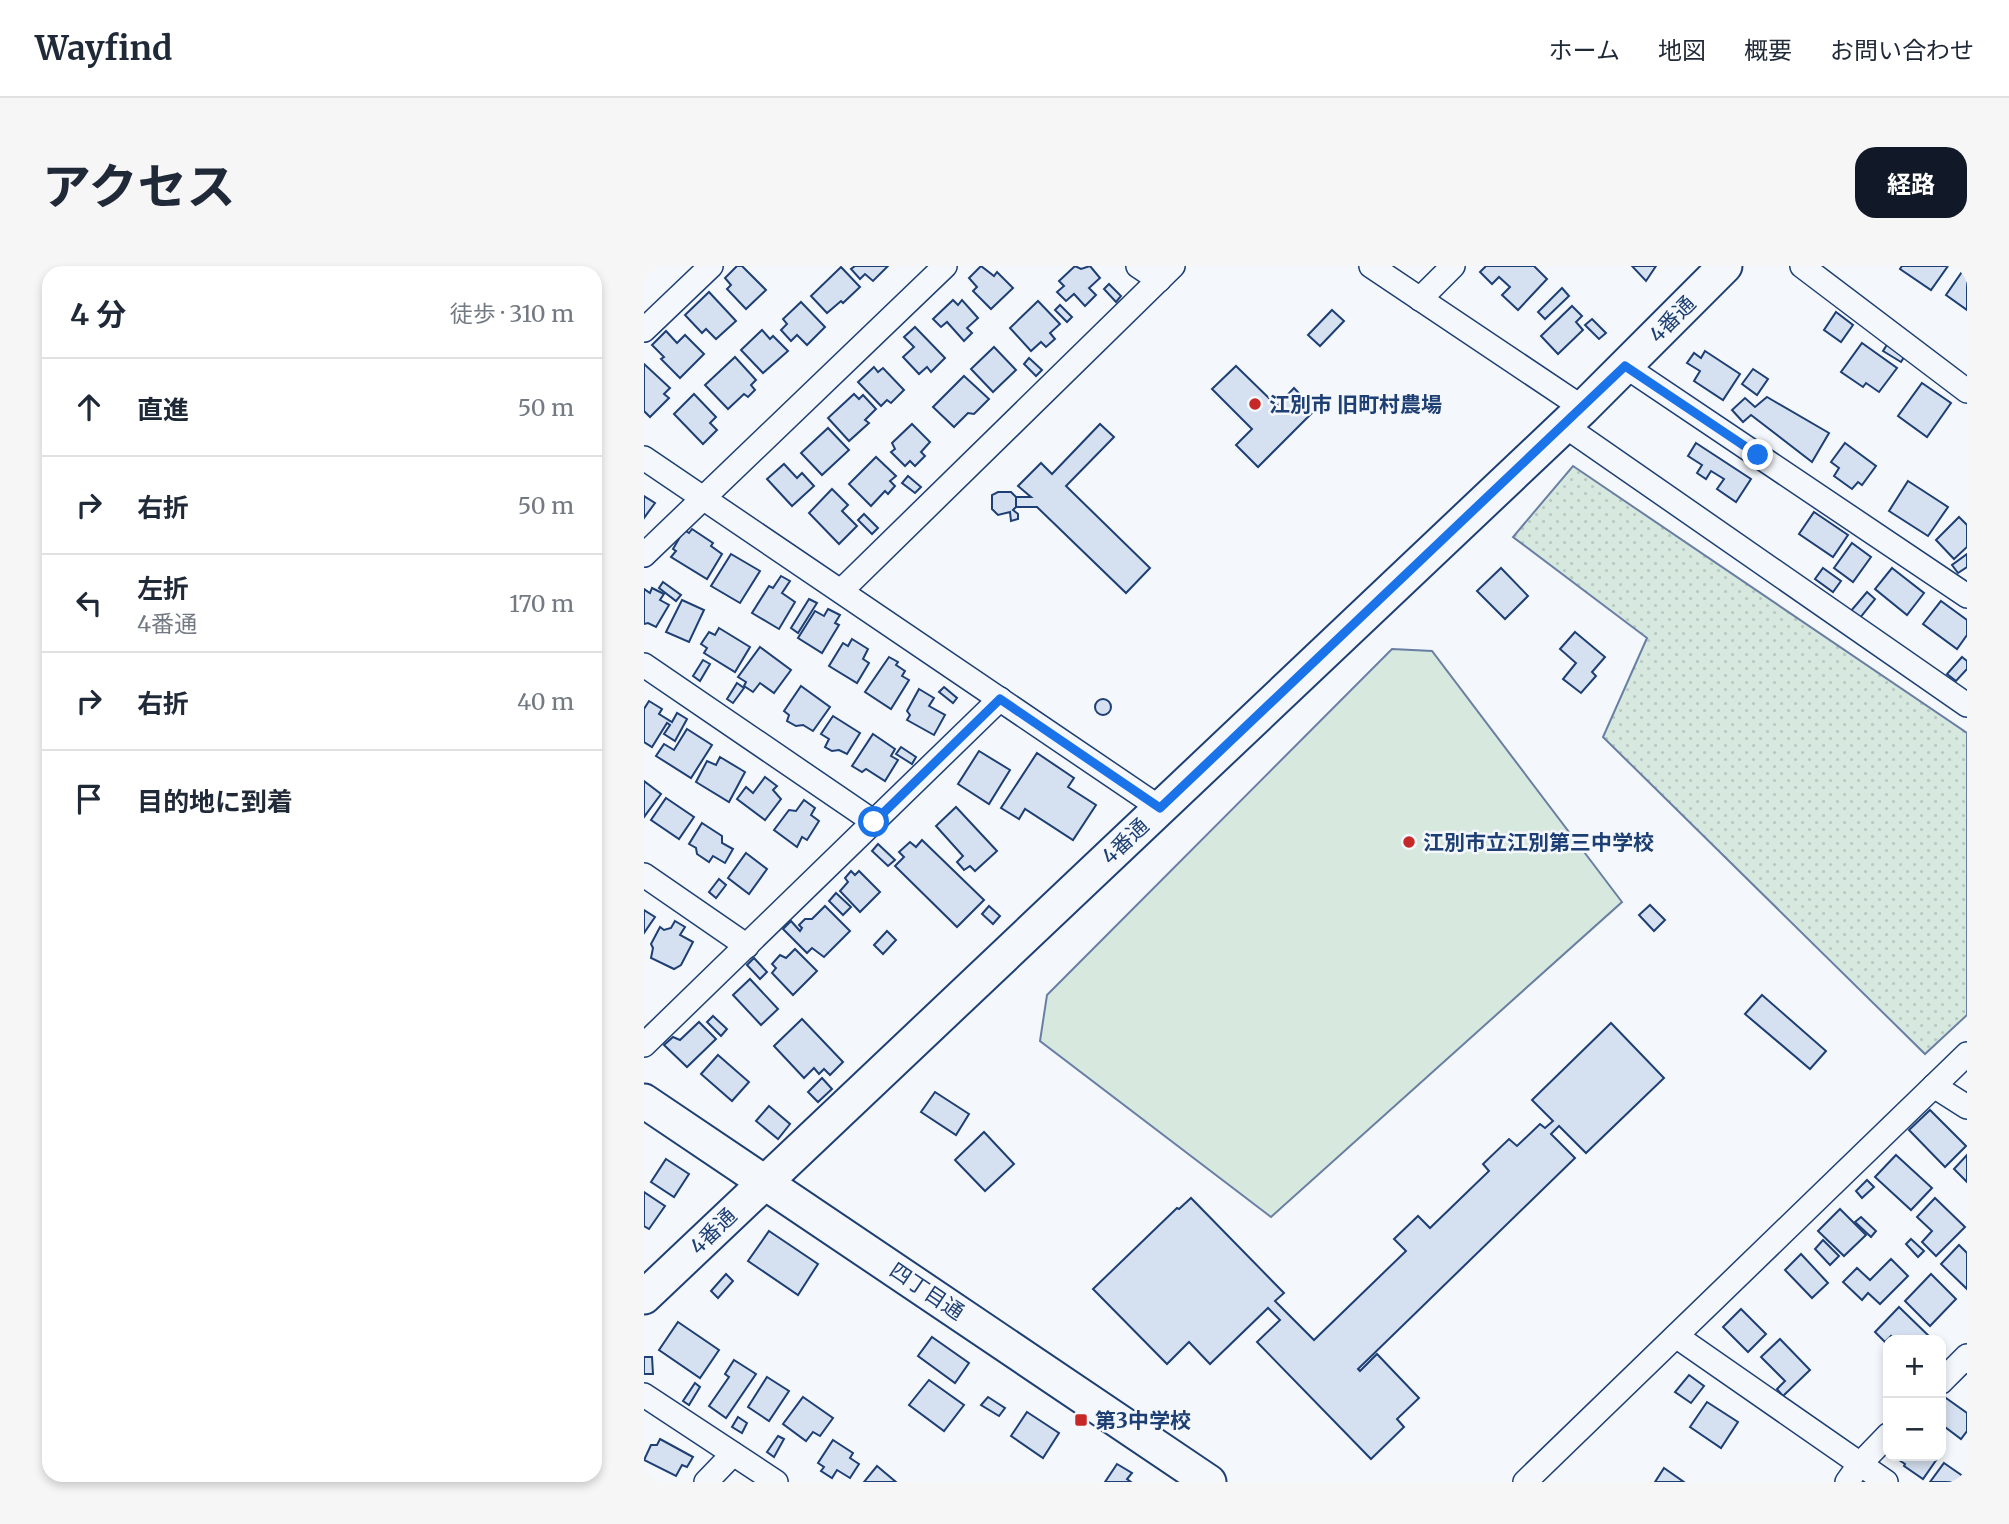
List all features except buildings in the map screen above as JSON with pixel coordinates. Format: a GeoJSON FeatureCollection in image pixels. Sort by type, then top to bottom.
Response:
{"type":"FeatureCollection","features":[{"type":"Feature","properties":{"kind":"street"},"geometry":{"type":"LineString","coordinates":[[644,330],[711,266]]}},
{"type":"Feature","properties":{"kind":"street"},"geometry":{"type":"LineString","coordinates":[[644,555],[945,266]]}},
{"type":"Feature","properties":{"kind":"street"},"geometry":{"type":"LineString","coordinates":[[1138,266],[1166,273]]}},
{"type":"Feature","properties":{"kind":"street"},"geometry":{"type":"LineString","coordinates":[[1371,266],[1420,299],[1574,417],[1967,705]]}},
{"type":"Feature","properties":{"kind":"street"},"geometry":{"type":"LineString","coordinates":[[1420,299],[1453,266]]}},
{"type":"Feature","properties":{"kind":"street","name":"4番通"},"geometry":{"type":"LineString","coordinates":[[644,1297],[1574,417],[1725,266]]}},
{"type":"Feature","properties":{"kind":"street"},"geometry":{"type":"LineString","coordinates":[[1802,266],[1967,391]]}},
{"type":"Feature","properties":{"kind":"street"},"geometry":{"type":"LineString","coordinates":[[841,591],[1166,273]]}},
{"type":"Feature","properties":{"kind":"street"},"geometry":{"type":"LineString","coordinates":[[1625,366],[1967,596]]}},
{"type":"Feature","properties":{"kind":"street"},"geometry":{"type":"LineString","coordinates":[[644,458],[1160,808]]}},
{"type":"Feature","properties":{"kind":"street"},"geometry":{"type":"LineString","coordinates":[[644,665],[874,822]]}},
{"type":"Feature","properties":{"kind":"street"},"geometry":{"type":"LineString","coordinates":[[644,1045],[1000,699]]}},
{"type":"Feature","properties":{"kind":"street"},"geometry":{"type":"LineString","coordinates":[[644,875],[747,946]]}},
{"type":"Feature","properties":{"kind":"street"},"geometry":{"type":"LineString","coordinates":[[1525,1482],[1967,1054]]}},
{"type":"Feature","properties":{"kind":"street"},"geometry":{"type":"LineString","coordinates":[[1934,1086],[1967,1107]]}},
{"type":"Feature","properties":{"kind":"street","name":"四丁目通"},"geometry":{"type":"LineString","coordinates":[[644,1101],[1209,1482]]}},
{"type":"Feature","properties":{"kind":"street"},"geometry":{"type":"LineString","coordinates":[[1676,1336],[1853,1473],[1886,1482]]}},
{"type":"Feature","properties":{"kind":"street"},"geometry":{"type":"LineString","coordinates":[[1953,1380],[1967,1356]]}},
{"type":"Feature","properties":{"kind":"street"},"geometry":{"type":"LineString","coordinates":[[644,1395],[776,1482]]}},
{"type":"Feature","properties":{"kind":"street"},"geometry":{"type":"LineString","coordinates":[[1853,1473],[1883,1440]]}},
{"type":"Feature","properties":{"kind":"street"},"geometry":{"type":"LineString","coordinates":[[706,1482],[733,1454]]}},
{"type":"Feature","properties":{"kind":"shaded area"},"geometry":{"type":"Polygon","coordinates":[[[1573,466],[1967,733],[1967,1015],[1925,1054],[1603,737],[1647,638],[1513,537],[1573,466]]]}},
{"type":"Feature","properties":{"kind":"shaded area"},"geometry":{"type":"Polygon","coordinates":[[[1392,649],[1432,651],[1622,902],[1271,1217],[1040,1041],[1047,995],[1392,649]]]}},
{"type":"Feature","properties":{"kind":"place","name":"江別市 旧町村農場"},"geometry":{"type":"Point","coordinates":[1255,404]}},
{"type":"Feature","properties":{"kind":"place","name":"江別市立江別第三中学校"},"geometry":{"type":"Point","coordinates":[1409,842]}},
{"type":"Feature","properties":{"kind":"place","name":"第3中学校"},"geometry":{"type":"Point","coordinates":[1081,1420]}},
{"type":"Feature","properties":{"kind":"route"},"geometry":{"type":"LineString","coordinates":[[874,822],[1000,699],[1160,808],[1625,366],[1758,455]]}}]}
